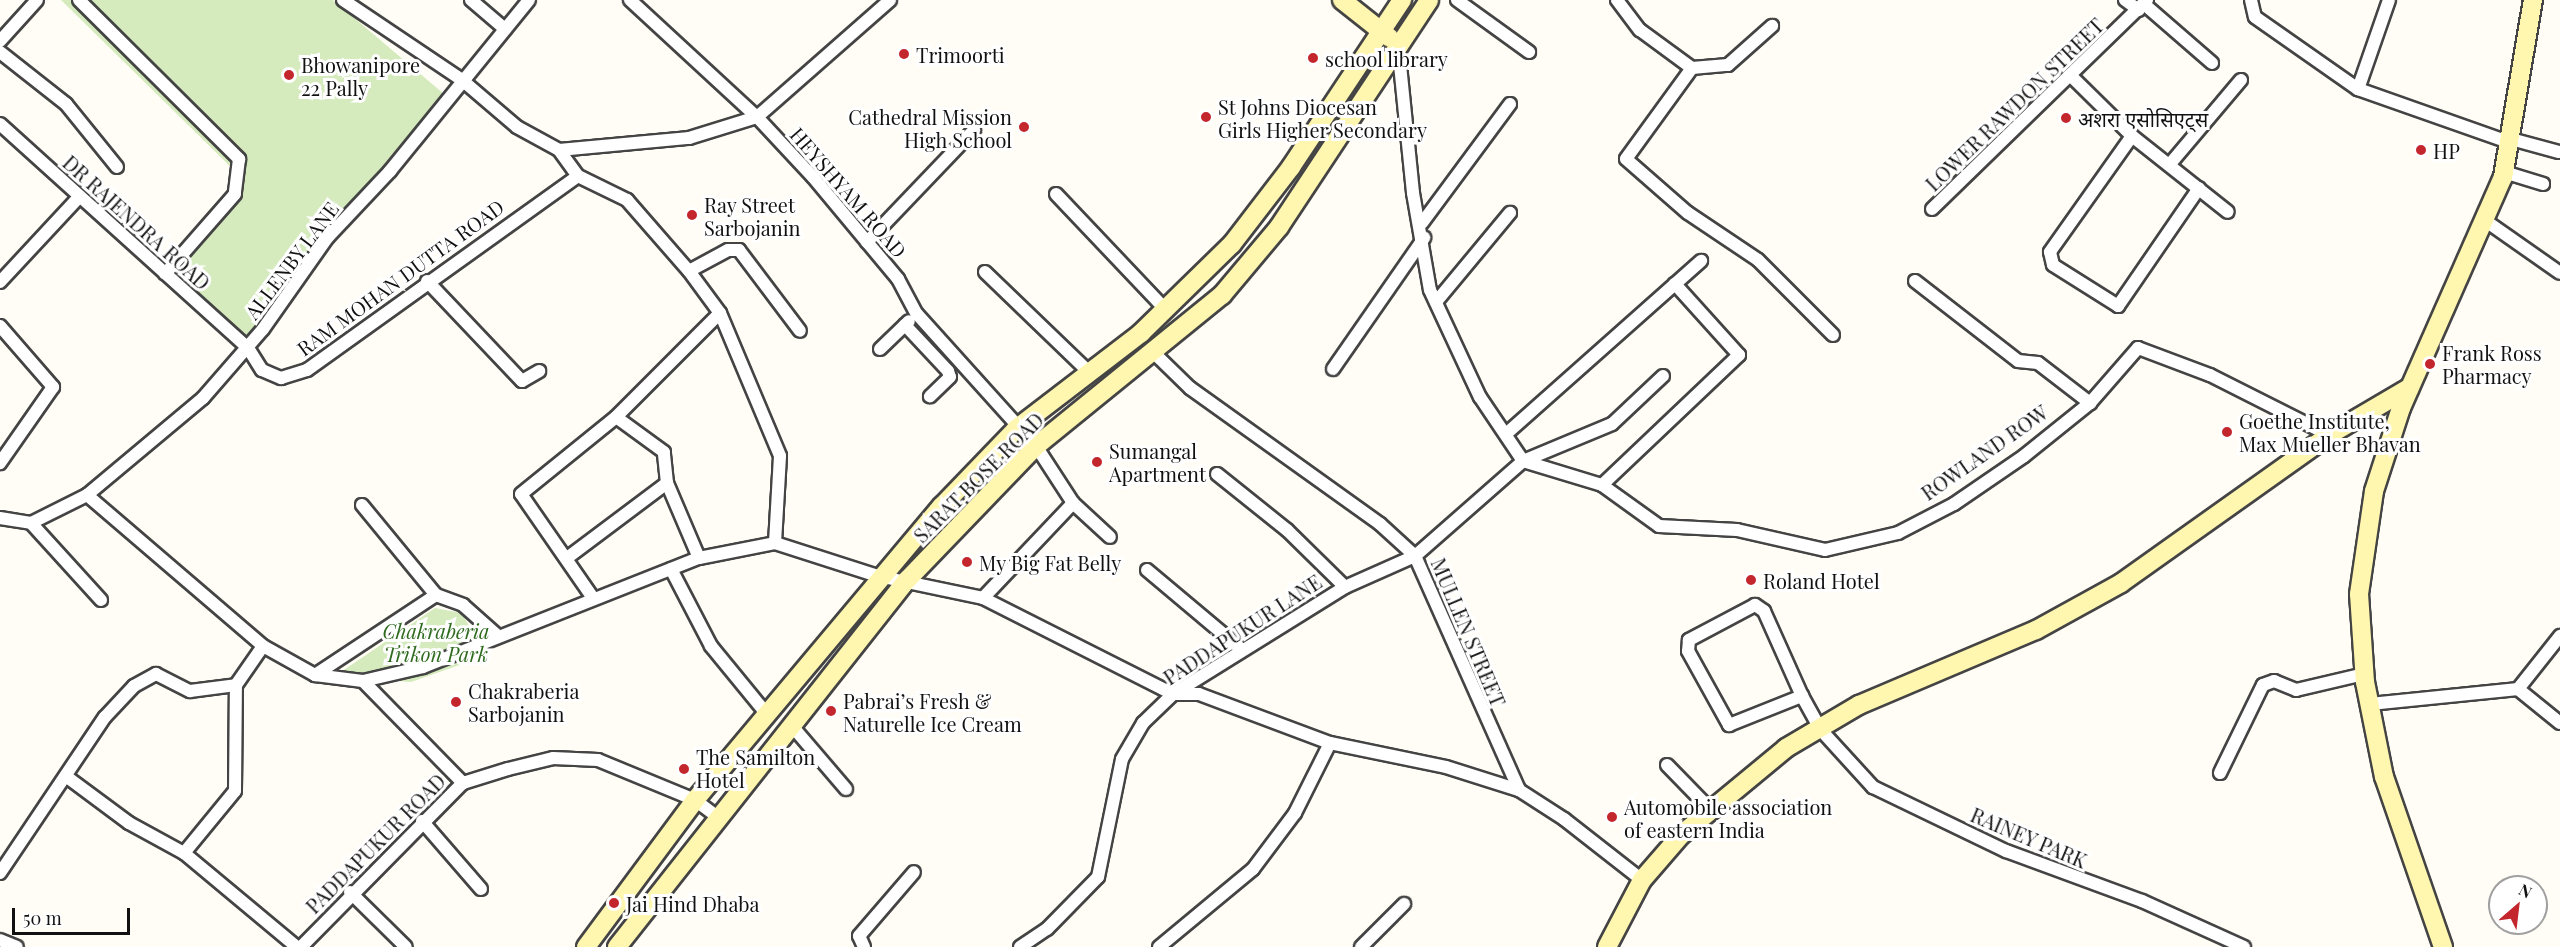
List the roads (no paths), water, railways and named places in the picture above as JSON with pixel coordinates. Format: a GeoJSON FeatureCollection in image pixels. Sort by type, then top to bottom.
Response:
{"type":"FeatureCollection","features":[{"type":"Feature","properties":{"kind":"main road"},"geometry":{"type":"LineString","coordinates":[[1342,0],[1398,44]]}},
{"type":"Feature","properties":{"kind":"main road"},"geometry":{"type":"LineString","coordinates":[[585,947],[695,800],[878,576],[1016,429],[1166,310],[1239,235],[1402,0]]}},
{"type":"Feature","properties":{"kind":"main road","name":"SARAT BOSE ROAD"},"geometry":{"type":"LineString","coordinates":[[618,947],[907,580],[1036,446],[1222,295],[1279,227],[1429,0]]}},
{"type":"Feature","properties":{"kind":"main road"},"geometry":{"type":"LineString","coordinates":[[2443,947],[2384,777],[2364,674],[2359,594],[2374,491],[2409,388],[2486,221],[2504,172],[2533,0]]}},
{"type":"Feature","properties":{"kind":"main road"},"geometry":{"type":"LineString","coordinates":[[1607,947],[1642,880],[1709,808],[1820,729],[1859,705],[2036,630],[2121,583],[2329,435],[2409,388]]}},
{"type":"Feature","properties":{"kind":"street"},"geometry":{"type":"LineString","coordinates":[[0,41],[37,0]]}},
{"type":"Feature","properties":{"kind":"street"},"geometry":{"type":"LineString","coordinates":[[79,0],[239,159],[235,194],[165,274]]}},
{"type":"Feature","properties":{"kind":"street"},"geometry":{"type":"LineString","coordinates":[[343,0],[462,80],[517,127],[560,150],[578,176],[627,200],[689,271],[720,313],[780,456],[775,543]]}},
{"type":"Feature","properties":{"kind":"street"},"geometry":{"type":"LineString","coordinates":[[471,0],[505,29]]}},
{"type":"Feature","properties":{"kind":"street","name":"ALLENBY LANE"},"geometry":{"type":"LineString","coordinates":[[31,522],[87,495],[203,398],[248,348],[328,237],[529,0]]}},
{"type":"Feature","properties":{"kind":"street","name":"HEYSHYAM ROAD"},"geometry":{"type":"LineString","coordinates":[[630,0],[757,117],[898,279],[917,314],[1016,429],[1036,446],[1073,503],[1110,537]]}},
{"type":"Feature","properties":{"kind":"street"},"geometry":{"type":"LineString","coordinates":[[560,150],[689,138],[757,117],[890,0]]}},
{"type":"Feature","properties":{"kind":"street"},"geometry":{"type":"LineString","coordinates":[[1457,0],[1529,52]]}},
{"type":"Feature","properties":{"kind":"street"},"geometry":{"type":"LineString","coordinates":[[1617,0],[1640,30],[1692,68],[1728,65],[1772,26]]}},
{"type":"Feature","properties":{"kind":"street"},"geometry":{"type":"LineString","coordinates":[[2125,0],[2143,4],[2212,63]]}},
{"type":"Feature","properties":{"kind":"street"},"geometry":{"type":"LineString","coordinates":[[2251,0],[2255,17],[2358,88],[2511,141],[2559,152]]}},
{"type":"Feature","properties":{"kind":"street"},"geometry":{"type":"LineString","coordinates":[[2358,88],[2390,0]]}},
{"type":"Feature","properties":{"kind":"street","name":"LOWER RAWDON STREET"},"geometry":{"type":"LineString","coordinates":[[1932,209],[2143,4]]}},
{"type":"Feature","properties":{"kind":"street"},"geometry":{"type":"LineString","coordinates":[[1398,44],[1413,193],[1422,223],[1436,302],[1480,397],[1523,461]]}},
{"type":"Feature","properties":{"kind":"street"},"geometry":{"type":"LineString","coordinates":[[0,52],[66,104],[117,167]]}},
{"type":"Feature","properties":{"kind":"street"},"geometry":{"type":"LineString","coordinates":[[1692,68],[1626,159],[1689,213],[1758,260],[1833,335]]}},
{"type":"Feature","properties":{"kind":"street"},"geometry":{"type":"LineString","coordinates":[[2070,75],[2132,136],[2228,212]]}},
{"type":"Feature","properties":{"kind":"street"},"geometry":{"type":"LineString","coordinates":[[2170,164],[2241,80]]}},
{"type":"Feature","properties":{"kind":"street"},"geometry":{"type":"LineString","coordinates":[[1422,223],[1510,104]]}},
{"type":"Feature","properties":{"kind":"street","name":"DR RAJENDRA ROAD"},"geometry":{"type":"LineString","coordinates":[[0,124],[248,348]]}},
{"type":"Feature","properties":{"kind":"street"},"geometry":{"type":"LineString","coordinates":[[867,242],[974,130]]}},
{"type":"Feature","properties":{"kind":"street"},"geometry":{"type":"LineString","coordinates":[[2132,136],[2050,252],[2053,265],[2118,306],[2199,189]]}},
{"type":"Feature","properties":{"kind":"street"},"geometry":{"type":"LineString","coordinates":[[2504,172],[2543,184]]}},
{"type":"Feature","properties":{"kind":"street","name":"RAM MOHAN DUTTA ROAD"},"geometry":{"type":"LineString","coordinates":[[248,348],[262,370],[281,378],[307,370],[427,281],[578,176]]}},
{"type":"Feature","properties":{"kind":"street"},"geometry":{"type":"LineString","coordinates":[[1056,194],[1166,310]]}},
{"type":"Feature","properties":{"kind":"street"},"geometry":{"type":"LineString","coordinates":[[0,282],[80,196]]}},
{"type":"Feature","properties":{"kind":"street"},"geometry":{"type":"LineString","coordinates":[[1436,302],[1510,213]]}},
{"type":"Feature","properties":{"kind":"street"},"geometry":{"type":"LineString","coordinates":[[2486,221],[2560,273]]}},
{"type":"Feature","properties":{"kind":"street"},"geometry":{"type":"LineString","coordinates":[[1333,369],[1424,238]]}},
{"type":"Feature","properties":{"kind":"street"},"geometry":{"type":"LineString","coordinates":[[689,271],[728,250],[739,250],[800,331]]}},
{"type":"Feature","properties":{"kind":"street"},"geometry":{"type":"LineString","coordinates":[[1506,434],[1701,261]]}},
{"type":"Feature","properties":{"kind":"street"},"geometry":{"type":"LineString","coordinates":[[985,272],[1089,372]]}},
{"type":"Feature","properties":{"kind":"street"},"geometry":{"type":"LineString","coordinates":[[427,281],[522,381],[539,371]]}},
{"type":"Feature","properties":{"kind":"street","name":"ROWLAND ROW"},"geometry":{"type":"LineString","coordinates":[[1915,281],[2018,362],[2038,363],[2090,403]]}},
{"type":"Feature","properties":{"kind":"street"},"geometry":{"type":"LineString","coordinates":[[1602,485],[1739,355],[1675,284]]}},
{"type":"Feature","properties":{"kind":"street"},"geometry":{"type":"LineString","coordinates":[[593,598],[521,494],[616,417],[720,313]]}},
{"type":"Feature","properties":{"kind":"street"},"geometry":{"type":"LineString","coordinates":[[880,349],[917,314]]}},
{"type":"Feature","properties":{"kind":"street"},"geometry":{"type":"LineString","coordinates":[[905,325],[948,371],[950,377],[930,396]]}},
{"type":"Feature","properties":{"kind":"street"},"geometry":{"type":"LineString","coordinates":[[0,326],[53,387],[0,464]]}},
{"type":"Feature","properties":{"kind":"street","name":"ROWLAND ROW"},"geometry":{"type":"LineString","coordinates":[[1523,461],[1602,485],[1659,526],[1737,530],[1773,542],[1849,548],[1898,533],[1954,504],[2090,403],[2138,348],[2210,375],[2329,435]]}},
{"type":"Feature","properties":{"kind":"street","name":"MULLEN STREET"},"geometry":{"type":"LineString","coordinates":[[1152,351],[1190,388],[1380,524],[1415,556],[1519,790]]}},
{"type":"Feature","properties":{"kind":"street"},"geometry":{"type":"LineString","coordinates":[[948,371],[958,362]]}},
{"type":"Feature","properties":{"kind":"street","name":"PADDAPUKUR LANE"},"geometry":{"type":"LineString","coordinates":[[1020,947],[1047,929],[1098,877],[1122,759],[1143,723],[1173,694],[1241,649],[1344,587],[1415,556],[1523,461],[1611,424],[1663,376]]}},
{"type":"Feature","properties":{"kind":"street"},"geometry":{"type":"LineString","coordinates":[[616,417],[664,452],[667,483],[699,558]]}},
{"type":"Feature","properties":{"kind":"street"},"geometry":{"type":"LineString","coordinates":[[1217,474],[1287,530],[1344,587]]}},
{"type":"Feature","properties":{"kind":"street"},"geometry":{"type":"LineString","coordinates":[[567,558],[667,483]]}},
{"type":"Feature","properties":{"kind":"street"},"geometry":{"type":"LineString","coordinates":[[87,495],[263,646],[315,675],[363,681],[423,667],[699,558],[775,543],[878,576],[907,580],[983,598],[1173,694],[1219,699],[1330,743],[1446,767],[1519,790],[1564,819],[1642,880]]}},
{"type":"Feature","properties":{"kind":"street"},"geometry":{"type":"LineString","coordinates":[[983,598],[1073,503]]}},
{"type":"Feature","properties":{"kind":"street"},"geometry":{"type":"LineString","coordinates":[[362,505],[436,596],[463,605],[498,636]]}},
{"type":"Feature","properties":{"kind":"street"},"geometry":{"type":"LineString","coordinates":[[0,518],[31,522],[101,600]]}},
{"type":"Feature","properties":{"kind":"street"},"geometry":{"type":"LineString","coordinates":[[671,569],[711,646],[765,712]]}},
{"type":"Feature","properties":{"kind":"street"},"geometry":{"type":"LineString","coordinates":[[1147,570],[1241,649]]}},
{"type":"Feature","properties":{"kind":"street"},"geometry":{"type":"LineString","coordinates":[[315,675],[436,596]]}},
{"type":"Feature","properties":{"kind":"street","name":"RAINEY PARK"},"geometry":{"type":"LineString","coordinates":[[1802,696],[1729,725],[1688,651],[1689,640],[1755,605],[1764,611],[1802,696],[1820,729],[1864,780],[1897,800],[2006,851],[2142,900],[2244,947]]}},
{"type":"Feature","properties":{"kind":"street"},"geometry":{"type":"LineString","coordinates":[[2518,689],[2560,636]]}},
{"type":"Feature","properties":{"kind":"street"},"geometry":{"type":"LineString","coordinates":[[184,854],[235,791],[236,686],[263,646]]}},
{"type":"Feature","properties":{"kind":"street"},"geometry":{"type":"LineString","coordinates":[[0,873],[67,777],[105,717],[149,678],[156,674],[174,680],[190,691],[236,686]]}},
{"type":"Feature","properties":{"kind":"street"},"geometry":{"type":"LineString","coordinates":[[2220,773],[2263,685],[2274,681],[2296,690],[2364,674]]}},
{"type":"Feature","properties":{"kind":"street"},"geometry":{"type":"LineString","coordinates":[[363,681],[463,783]]}},
{"type":"Feature","properties":{"kind":"street"},"geometry":{"type":"LineString","coordinates":[[2370,705],[2518,689],[2560,723]]}},
{"type":"Feature","properties":{"kind":"street"},"geometry":{"type":"LineString","coordinates":[[792,726],[846,789]]}},
{"type":"Feature","properties":{"kind":"street"},"geometry":{"type":"LineString","coordinates":[[1159,947],[1253,869],[1295,813],[1330,743]]}},
{"type":"Feature","properties":{"kind":"street","name":"PADDAPUKUR ROAD"},"geometry":{"type":"LineString","coordinates":[[299,947],[350,892],[463,783],[575,757],[598,760],[695,800],[719,818]]}},
{"type":"Feature","properties":{"kind":"street"},"geometry":{"type":"LineString","coordinates":[[1667,765],[1709,808]]}},
{"type":"Feature","properties":{"kind":"street"},"geometry":{"type":"LineString","coordinates":[[67,777],[129,823],[184,854],[299,947]]}},
{"type":"Feature","properties":{"kind":"street"},"geometry":{"type":"LineString","coordinates":[[422,821],[481,888]]}},
{"type":"Feature","properties":{"kind":"street"},"geometry":{"type":"LineString","coordinates":[[864,947],[859,936],[914,872]]}},
{"type":"Feature","properties":{"kind":"street"},"geometry":{"type":"LineString","coordinates":[[350,892],[406,947]]}},
{"type":"Feature","properties":{"kind":"street"},"geometry":{"type":"LineString","coordinates":[[1361,947],[1404,904]]}},
{"type":"Feature","properties":{"kind":"street"},"geometry":{"type":"LineString","coordinates":[[0,939],[16,947]]}},
{"type":"Feature","properties":{"kind":"place","name":"Trimoorti"},"geometry":{"type":"Point","coordinates":[904,54]}},
{"type":"Feature","properties":{"kind":"place","name":"school library"},"geometry":{"type":"Point","coordinates":[1313,58]}},
{"type":"Feature","properties":{"kind":"place","name":"Bhowanipore 22 Pally"},"geometry":{"type":"Point","coordinates":[289,75]}},
{"type":"Feature","properties":{"kind":"place","name":"St Johns Diocesan Girls Higher Secondary"},"geometry":{"type":"Point","coordinates":[1206,117]}},
{"type":"Feature","properties":{"kind":"place","name":"अशरा एसोसिएट्स"},"geometry":{"type":"Point","coordinates":[2066,118]}},
{"type":"Feature","properties":{"kind":"place","name":"Cathedral Mission High School"},"geometry":{"type":"Point","coordinates":[1024,127]}},
{"type":"Feature","properties":{"kind":"place","name":"HP"},"geometry":{"type":"Point","coordinates":[2421,150]}},
{"type":"Feature","properties":{"kind":"place","name":"Ray Street Sarbojanin"},"geometry":{"type":"Point","coordinates":[692,215]}},
{"type":"Feature","properties":{"kind":"place","name":"Frank Ross Pharmacy"},"geometry":{"type":"Point","coordinates":[2430,364]}},
{"type":"Feature","properties":{"kind":"place","name":"Goethe Institute, Max Mueller Bhavan"},"geometry":{"type":"Point","coordinates":[2227,432]}},
{"type":"Feature","properties":{"kind":"place","name":"Sumangal Apartment"},"geometry":{"type":"Point","coordinates":[1097,462]}},
{"type":"Feature","properties":{"kind":"place","name":"My Big Fat Belly"},"geometry":{"type":"Point","coordinates":[967,562]}},
{"type":"Feature","properties":{"kind":"place","name":"Roland Hotel"},"geometry":{"type":"Point","coordinates":[1751,580]}},
{"type":"Feature","properties":{"kind":"place","name":"Chakraberia Sarbojanin"},"geometry":{"type":"Point","coordinates":[456,702]}},
{"type":"Feature","properties":{"kind":"place","name":"Pabrai’s Fresh & Naturelle Ice Cream"},"geometry":{"type":"Point","coordinates":[831,711]}},
{"type":"Feature","properties":{"kind":"place","name":"The Samilton Hotel"},"geometry":{"type":"Point","coordinates":[684,769]}},
{"type":"Feature","properties":{"kind":"place","name":"Automobile association of eastern India"},"geometry":{"type":"Point","coordinates":[1612,817]}},
{"type":"Feature","properties":{"kind":"place","name":"Jai Hind Dhaba"},"geometry":{"type":"Point","coordinates":[614,903]}},
{"type":"Feature","properties":{"kind":"park label","name":"Chakraberia Trikon Park"},"geometry":{"type":"Point","coordinates":[436,642]}}]}
